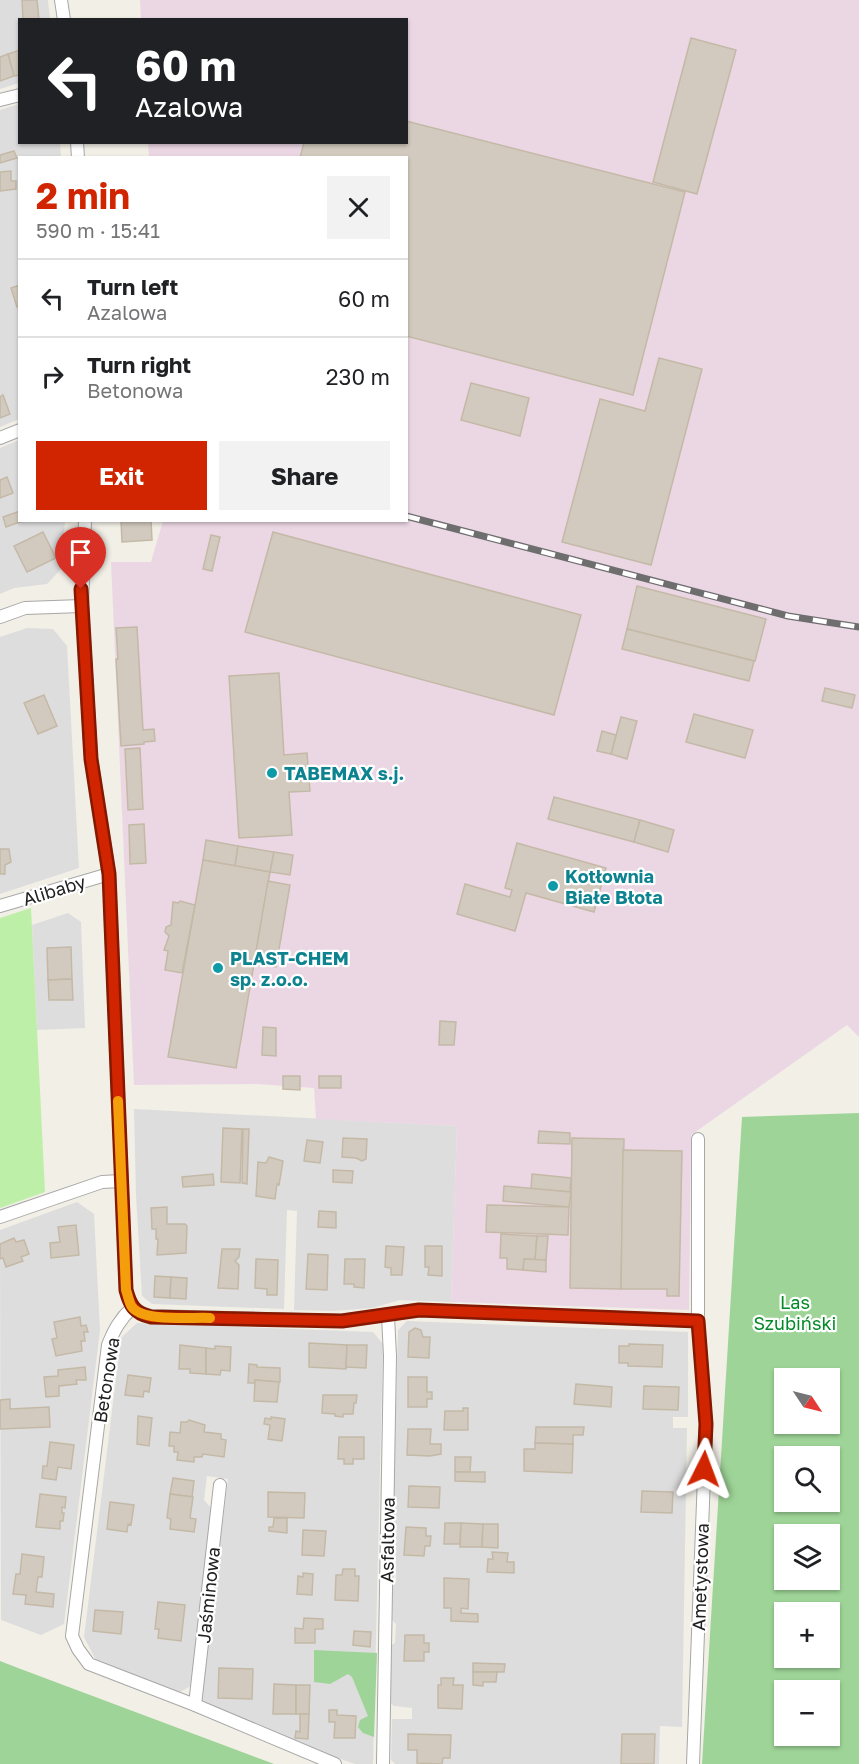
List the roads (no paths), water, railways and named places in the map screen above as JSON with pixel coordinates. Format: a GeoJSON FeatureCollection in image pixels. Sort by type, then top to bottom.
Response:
{"type":"FeatureCollection","features":[{"type":"Feature","properties":{"kind":"street"},"geometry":{"type":"LineString","coordinates":[[61,0],[64,18]]}},
{"type":"Feature","properties":{"kind":"street"},"geometry":{"type":"LineString","coordinates":[[0,100],[18,95]]}},
{"type":"Feature","properties":{"kind":"street"},"geometry":{"type":"LineString","coordinates":[[0,438],[18,431]]}},
{"type":"Feature","properties":{"kind":"street"},"geometry":{"type":"LineString","coordinates":[[85,522],[82,606],[91,759],[109,874],[126,1290],[132,1308],[140,1314],[151,1317],[342,1321],[419,1310],[698,1321]]}},
{"type":"Feature","properties":{"kind":"street"},"geometry":{"type":"LineString","coordinates":[[0,616],[25,608],[82,606]]}},
{"type":"Feature","properties":{"kind":"street","name":"Alibaby"},"geometry":{"type":"LineString","coordinates":[[0,906],[109,874]]}},
{"type":"Feature","properties":{"kind":"street","name":"Ametystowa"},"geometry":{"type":"LineString","coordinates":[[693,1764],[706,1424],[698,1321],[698,1139]]}},
{"type":"Feature","properties":{"kind":"street"},"geometry":{"type":"LineString","coordinates":[[0,1217],[102,1182],[121,1181]]}},
{"type":"Feature","properties":{"kind":"street","name":"Betonowa"},"geometry":{"type":"LineString","coordinates":[[132,1308],[122,1317],[108,1345],[72,1636],[89,1664],[195,1705]]}},
{"type":"Feature","properties":{"kind":"street","name":"Asfaltowa"},"geometry":{"type":"LineString","coordinates":[[383,1764],[390,1356],[388,1316]]}},
{"type":"Feature","properties":{"kind":"street","name":"Jaśminowa"},"geometry":{"type":"LineString","coordinates":[[195,1705],[220,1485]]}},
{"type":"Feature","properties":{"kind":"street"},"geometry":{"type":"LineString","coordinates":[[195,1705],[335,1764]]}},
{"type":"Feature","properties":{"kind":"railway"},"geometry":{"type":"LineString","coordinates":[[408,517],[788,616],[859,627]]}},
{"type":"Feature","properties":{"kind":"place","name":"TABEMAX s.j."},"geometry":{"type":"Point","coordinates":[272,773]}},
{"type":"Feature","properties":{"kind":"place","name":"Kotłownia Białe Błota"},"geometry":{"type":"Point","coordinates":[553,886]}},
{"type":"Feature","properties":{"kind":"place","name":"PLAST-CHEM sp. z.o.o."},"geometry":{"type":"Point","coordinates":[218,968]}},
{"type":"Feature","properties":{"kind":"park label","name":"Las Szubiński"},"geometry":{"type":"Point","coordinates":[795,1312]}}]}
